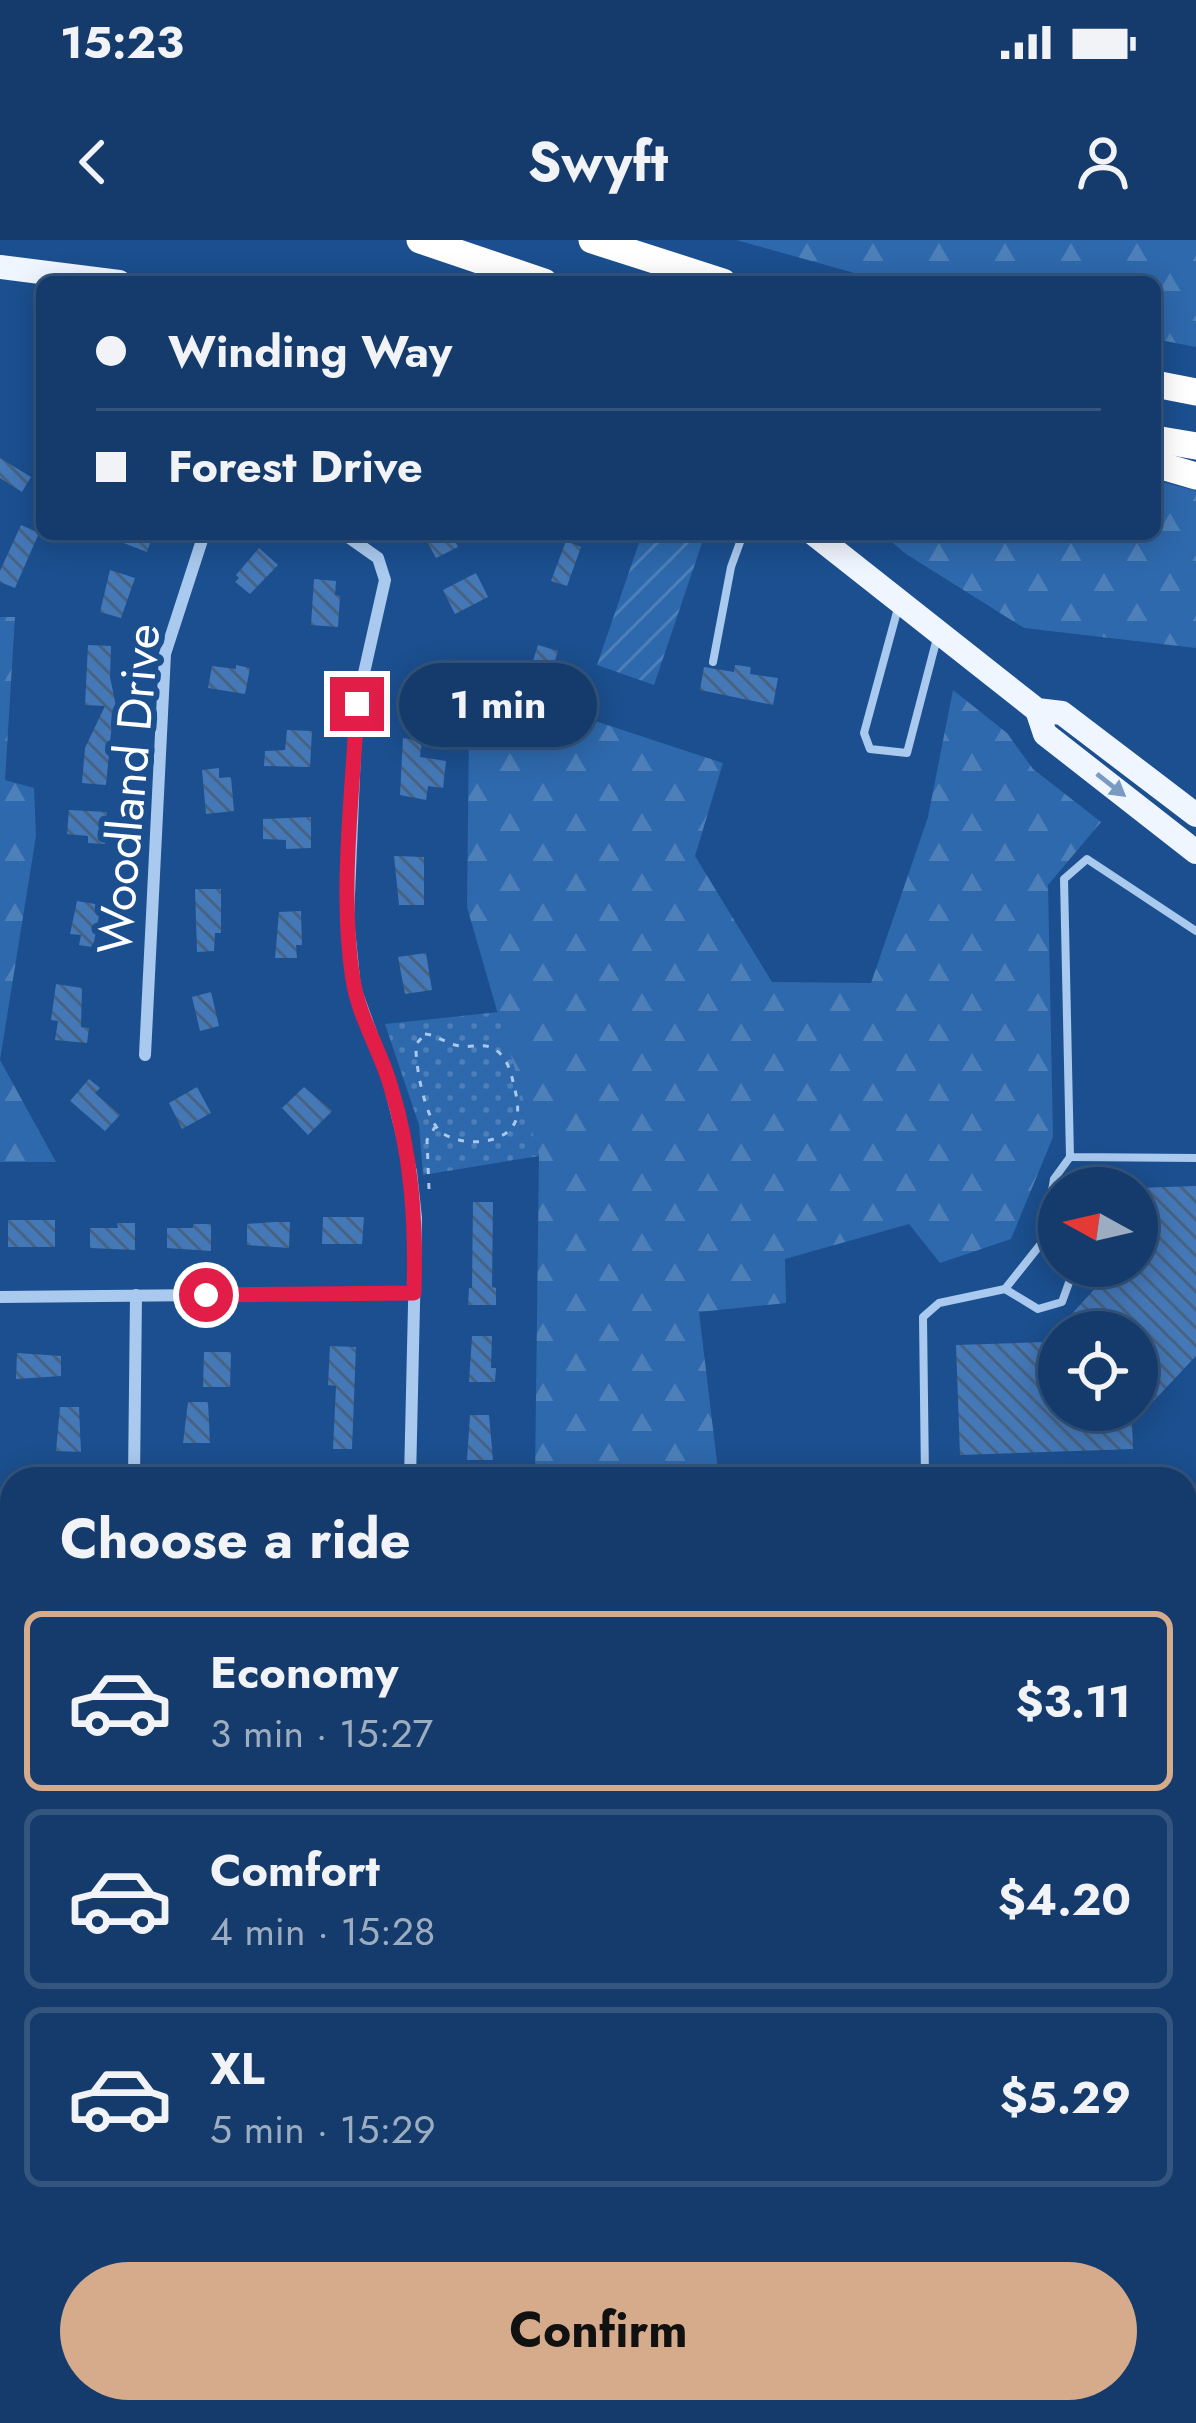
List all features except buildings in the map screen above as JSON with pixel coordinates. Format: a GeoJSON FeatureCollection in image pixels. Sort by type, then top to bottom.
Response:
{"type":"FeatureCollection","features":[{"type":"Feature","properties":{"kind":"highway"},"geometry":{"type":"LineString","coordinates":[[420,240],[526,276]]}},
{"type":"Feature","properties":{"kind":"highway"},"geometry":{"type":"LineString","coordinates":[[592,240],[704,276]]}},
{"type":"Feature","properties":{"kind":"highway"},"geometry":{"type":"LineString","coordinates":[[1161,386],[1196,392]]}},
{"type":"Feature","properties":{"kind":"highway"},"geometry":{"type":"LineString","coordinates":[[1161,440],[1196,446]]}},
{"type":"Feature","properties":{"kind":"highway"},"geometry":{"type":"LineString","coordinates":[[1161,466],[1196,476]]}},
{"type":"Feature","properties":{"kind":"main road"},"geometry":{"type":"LineString","coordinates":[[0,267],[71,276]]}},
{"type":"Feature","properties":{"kind":"main road"},"geometry":{"type":"LineString","coordinates":[[822,540],[1037,710],[1062,713],[1196,815]]}},
{"type":"Feature","properties":{"kind":"main road"},"geometry":{"type":"LineString","coordinates":[[1037,710],[1045,734],[1196,852]]}},
{"type":"Feature","properties":{"kind":"street","name":"Woodland Drive"},"geometry":{"type":"LineString","coordinates":[[145,1055],[165,654],[202,540]]}},
{"type":"Feature","properties":{"kind":"street"},"geometry":{"type":"LineString","coordinates":[[352,540],[378,558],[385,580],[357,704],[349,954],[364,1022],[389,1082],[408,1156],[416,1218],[410,1467]]}},
{"type":"Feature","properties":{"kind":"street"},"geometry":{"type":"LineString","coordinates":[[0,1297],[414,1293]]}},
{"type":"Feature","properties":{"kind":"street"},"geometry":{"type":"LineString","coordinates":[[134,1467],[136,1295]]}},
{"type":"Feature","properties":{"kind":"lane"},"geometry":{"type":"LineString","coordinates":[[712,662],[741,540]]}},
{"type":"Feature","properties":{"kind":"lane"},"geometry":{"type":"LineString","coordinates":[[900,601],[864,733],[870,749],[907,753],[939,631]]}},
{"type":"Feature","properties":{"kind":"lane"},"geometry":{"type":"LineString","coordinates":[[1063,1167],[1070,1157],[1064,879],[1087,859],[1196,931]]}},
{"type":"Feature","properties":{"kind":"lane"},"geometry":{"type":"LineString","coordinates":[[1070,1157],[1196,1158]]}},
{"type":"Feature","properties":{"kind":"lane"},"geometry":{"type":"LineString","coordinates":[[925,1467],[923,1317],[939,1303],[1005,1289],[1038,1248]]}},
{"type":"Feature","properties":{"kind":"lane"},"geometry":{"type":"LineString","coordinates":[[1005,1289],[1037,1309],[1062,1302],[1067,1287]]}},
{"type":"Feature","properties":{"kind":"path"},"geometry":{"type":"LineString","coordinates":[[434,1034],[451,1044],[495,1048],[512,1074],[517,1118],[512,1127],[499,1137],[478,1141],[452,1138],[436,1126],[428,1112],[416,1056],[419,1038],[434,1034]]}},
{"type":"Feature","properties":{"kind":"path"},"geometry":{"type":"LineString","coordinates":[[429,1189],[427,1140],[436,1126]]}},
{"type":"Feature","properties":{"kind":"green space"},"geometry":{"type":"Polygon","coordinates":[[[736,240],[1196,240],[1196,347],[1161,340],[1161,276],[865,276],[736,240]]]}},
{"type":"Feature","properties":{"kind":"green space"},"geometry":{"type":"Polygon","coordinates":[[[1161,482],[1196,491],[1196,648],[1024,628],[889,540],[1161,540],[1161,482]]]}},
{"type":"Feature","properties":{"kind":"green space"},"geometry":{"type":"Polygon","coordinates":[[[640,540],[703,540],[654,685],[597,665],[640,540]]]}},
{"type":"Feature","properties":{"kind":"green space"},"geometry":{"type":"Polygon","coordinates":[[[0,617],[15,617],[5,780],[34,788],[36,836],[0,1060],[0,617]]]}},
{"type":"Feature","properties":{"kind":"green space"},"geometry":{"type":"Polygon","coordinates":[[[953,690],[1007,733],[1033,769],[1101,822],[1048,885],[1053,1137],[1011,1239],[940,1263],[909,1224],[785,1259],[786,1303],[699,1312],[718,1467],[535,1467],[539,1156],[467,907],[469,730],[589,719],[723,763],[695,856],[772,982],[871,983],[928,817],[953,690]]]}},
{"type":"Feature","properties":{"kind":"green space"},"geometry":{"type":"Polygon","coordinates":[[[499,1012],[539,1156],[423,1175],[419,1125],[385,1024],[499,1012]]]}},
{"type":"Feature","properties":{"kind":"green space"},"geometry":{"type":"Polygon","coordinates":[[[0,1060],[56,1162],[0,1162],[0,1060]]]}},
{"type":"Feature","properties":{"kind":"route"},"geometry":{"type":"LineString","coordinates":[[206,1295],[414,1293],[416,1218],[402,1124],[364,1022],[349,954],[357,704]]}}]}
